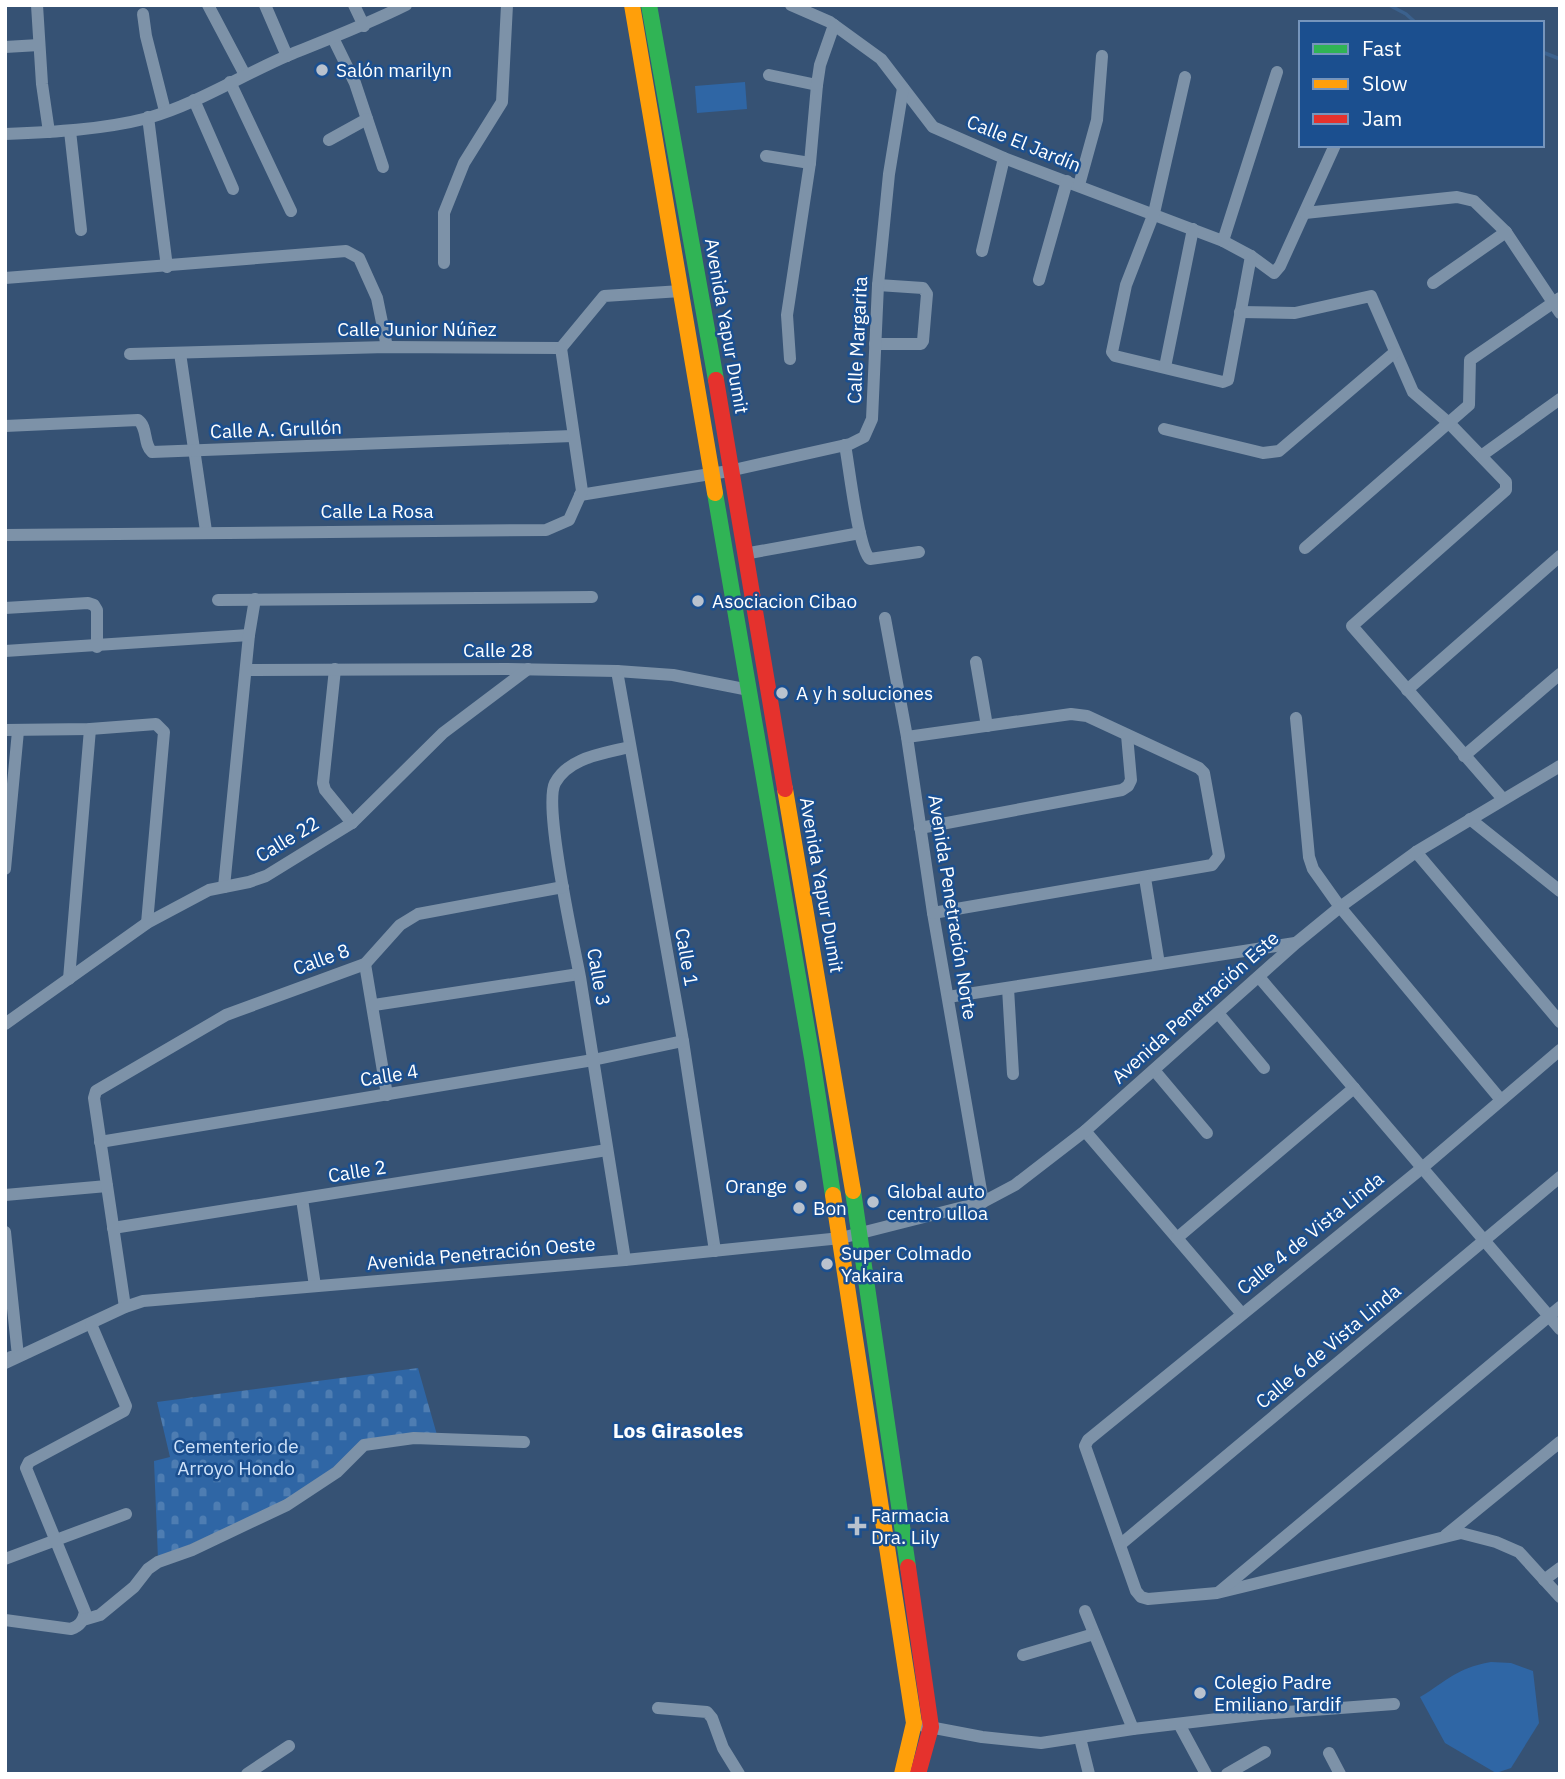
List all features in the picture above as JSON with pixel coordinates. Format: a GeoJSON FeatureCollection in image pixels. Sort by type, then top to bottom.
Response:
{"type":"FeatureCollection","features":[{"type":"Feature","properties":{"kind":"main road","name":"Avenida Yapur Dumit"},"geometry":{"type":"LineString","coordinates":[[632,5],[841,1238],[914,1723],[902,1774]]}},
{"type":"Feature","properties":{"kind":"main road","name":"Avenida Yapur Dumit"},"geometry":{"type":"LineString","coordinates":[[649,5],[860,1234],[931,1727],[918,1774]]}},
{"type":"Feature","properties":{"kind":"street"},"geometry":{"type":"LineString","coordinates":[[37,5],[49,132]]}},
{"type":"Feature","properties":{"kind":"street"},"geometry":{"type":"LineString","coordinates":[[208,5],[245,75]]}},
{"type":"Feature","properties":{"kind":"street"},"geometry":{"type":"LineString","coordinates":[[265,5],[287,56]]}},
{"type":"Feature","properties":{"kind":"street"},"geometry":{"type":"LineString","coordinates":[[354,5],[364,26]]}},
{"type":"Feature","properties":{"kind":"street"},"geometry":{"type":"LineString","coordinates":[[5,134],[70,131],[148,117],[194,100],[287,56],[364,26],[406,5]]}},
{"type":"Feature","properties":{"kind":"street"},"geometry":{"type":"LineString","coordinates":[[444,263],[444,213],[464,163],[502,102],[508,5]]}},
{"type":"Feature","properties":{"kind":"street","name":"Calle El Jardín"},"geometry":{"type":"LineString","coordinates":[[791,5],[834,25],[881,59],[933,127],[1004,158],[1223,241],[1251,256],[1274,273],[1280,266],[1305,213]]}},
{"type":"Feature","properties":{"kind":"street"},"geometry":{"type":"LineString","coordinates":[[143,14],[148,46],[165,111]]}},
{"type":"Feature","properties":{"kind":"street"},"geometry":{"type":"LineString","coordinates":[[790,359],[787,315],[810,163],[817,85],[820,65],[834,25]]}},
{"type":"Feature","properties":{"kind":"street"},"geometry":{"type":"LineString","coordinates":[[333,38],[355,83],[383,167]]}},
{"type":"Feature","properties":{"kind":"street"},"geometry":{"type":"LineString","coordinates":[[5,47],[39,45]]}},
{"type":"Feature","properties":{"kind":"street"},"geometry":{"type":"LineString","coordinates":[[1039,279],[1097,120],[1102,56]]}},
{"type":"Feature","properties":{"kind":"street"},"geometry":{"type":"LineString","coordinates":[[1223,241],[1276,72]]}},
{"type":"Feature","properties":{"kind":"street"},"geometry":{"type":"LineString","coordinates":[[769,75],[817,85]]}},
{"type":"Feature","properties":{"kind":"street"},"geometry":{"type":"LineString","coordinates":[[1185,77],[1154,213],[1126,285],[1112,352],[1115,356],[1223,382],[1228,380],[1251,256]]}},
{"type":"Feature","properties":{"kind":"street"},"geometry":{"type":"LineString","coordinates":[[230,82],[291,211]]}},
{"type":"Feature","properties":{"kind":"street","name":"Calle Margarita"},"geometry":{"type":"LineString","coordinates":[[580,495],[729,471],[845,445],[857,441],[869,429],[872,419],[878,285],[889,174],[903,88]]}},
{"type":"Feature","properties":{"kind":"street"},"geometry":{"type":"LineString","coordinates":[[194,100],[233,188]]}},
{"type":"Feature","properties":{"kind":"street"},"geometry":{"type":"LineString","coordinates":[[148,117],[167,267]]}},
{"type":"Feature","properties":{"kind":"street"},"geometry":{"type":"LineString","coordinates":[[329,140],[367,118]]}},
{"type":"Feature","properties":{"kind":"street"},"geometry":{"type":"LineString","coordinates":[[70,131],[82,230]]}},
{"type":"Feature","properties":{"kind":"street"},"geometry":{"type":"LineString","coordinates":[[1305,548],[1469,405],[1470,360],[1558,305],[1506,232],[1474,201],[1457,197],[1305,213],[1334,147]]}},
{"type":"Feature","properties":{"kind":"street"},"geometry":{"type":"LineString","coordinates":[[766,156],[810,163]]}},
{"type":"Feature","properties":{"kind":"street"},"geometry":{"type":"LineString","coordinates":[[982,251],[1004,158]]}},
{"type":"Feature","properties":{"kind":"street"},"geometry":{"type":"LineString","coordinates":[[1165,367],[1193,229]]}},
{"type":"Feature","properties":{"kind":"street"},"geometry":{"type":"LineString","coordinates":[[1433,283],[1506,232]]}},
{"type":"Feature","properties":{"kind":"street"},"geometry":{"type":"LineString","coordinates":[[5,278],[167,267],[340,250],[351,252],[359,258],[377,298],[387,347]]}},
{"type":"Feature","properties":{"kind":"street"},"geometry":{"type":"LineString","coordinates":[[875,344],[921,344],[927,294],[923,288],[878,285]]}},
{"type":"Feature","properties":{"kind":"street"},"geometry":{"type":"LineString","coordinates":[[580,495],[582,491],[561,348],[604,296],[681,291]]}},
{"type":"Feature","properties":{"kind":"street"},"geometry":{"type":"LineString","coordinates":[[1240,312],[1295,313],[1371,296],[1413,392],[1450,424],[1506,482],[1506,490],[1352,626],[1503,799]]}},
{"type":"Feature","properties":{"kind":"street","name":"Calle Junior Núñez"},"geometry":{"type":"LineString","coordinates":[[130,354],[387,347],[561,348]]}},
{"type":"Feature","properties":{"kind":"street"},"geometry":{"type":"LineString","coordinates":[[1164,429],[1263,453],[1279,451],[1395,352]]}},
{"type":"Feature","properties":{"kind":"street"},"geometry":{"type":"LineString","coordinates":[[180,353],[206,531]]}},
{"type":"Feature","properties":{"kind":"street"},"geometry":{"type":"LineString","coordinates":[[1481,456],[1560,399]]}},
{"type":"Feature","properties":{"kind":"street","name":"Calle A. Grullón"},"geometry":{"type":"LineString","coordinates":[[5,426],[138,420],[142,422],[148,447],[152,452],[572,436]]}},
{"type":"Feature","properties":{"kind":"street"},"geometry":{"type":"LineString","coordinates":[[845,445],[864,552],[870,559],[919,552]]}},
{"type":"Feature","properties":{"kind":"street","name":"Calle La Rosa"},"geometry":{"type":"LineString","coordinates":[[5,535],[206,531],[546,530],[569,520],[580,495]]}},
{"type":"Feature","properties":{"kind":"street"},"geometry":{"type":"LineString","coordinates":[[744,554],[860,533]]}},
{"type":"Feature","properties":{"kind":"street"},"geometry":{"type":"LineString","coordinates":[[1407,690],[1560,556]]}},
{"type":"Feature","properties":{"kind":"street"},"geometry":{"type":"LineString","coordinates":[[218,600],[592,597]]}},
{"type":"Feature","properties":{"kind":"street"},"geometry":{"type":"LineString","coordinates":[[224,887],[249,635],[255,599]]}},
{"type":"Feature","properties":{"kind":"street"},"geometry":{"type":"LineString","coordinates":[[5,608],[88,603],[94,605],[97,610],[97,647]]}},
{"type":"Feature","properties":{"kind":"street","name":"Avenida Penetración Norte"},"geometry":{"type":"LineString","coordinates":[[885,618],[983,1202]]}},
{"type":"Feature","properties":{"kind":"street"},"geometry":{"type":"LineString","coordinates":[[5,651],[249,635]]}},
{"type":"Feature","properties":{"kind":"street"},"geometry":{"type":"LineString","coordinates":[[976,662],[987,726]]}},
{"type":"Feature","properties":{"kind":"street"},"geometry":{"type":"LineString","coordinates":[[334,669],[323,783],[352,823]]}},
{"type":"Feature","properties":{"kind":"street","name":"Calle 22"},"geometry":{"type":"LineString","coordinates":[[5,1024],[147,923],[209,890],[266,876],[352,823],[443,733],[528,669]]}},
{"type":"Feature","properties":{"kind":"street","name":"Calle 28"},"geometry":{"type":"LineString","coordinates":[[246,670],[617,671],[673,675],[749,690]]}},
{"type":"Feature","properties":{"kind":"street","name":"Calle 1"},"geometry":{"type":"LineString","coordinates":[[617,671],[683,1041],[715,1251]]}},
{"type":"Feature","properties":{"kind":"street"},"geometry":{"type":"LineString","coordinates":[[1464,756],[1560,674]]}},
{"type":"Feature","properties":{"kind":"street"},"geometry":{"type":"LineString","coordinates":[[907,737],[1080,714],[1199,768],[1204,773],[1219,856],[1212,865],[933,913]]}},
{"type":"Feature","properties":{"kind":"street"},"geometry":{"type":"LineString","coordinates":[[1296,718],[1310,863],[1340,908],[1501,1100]]}},
{"type":"Feature","properties":{"kind":"street"},"geometry":{"type":"LineString","coordinates":[[5,869],[12,731],[156,724],[163,732],[147,923]]}},
{"type":"Feature","properties":{"kind":"street"},"geometry":{"type":"LineString","coordinates":[[69,979],[90,729]]}},
{"type":"Feature","properties":{"kind":"street"},"geometry":{"type":"LineString","coordinates":[[920,828],[1122,790],[1131,780],[1126,735]]}},
{"type":"Feature","properties":{"kind":"street","name":"Calle 3"},"geometry":{"type":"LineString","coordinates":[[625,1260],[563,887],[552,799],[555,784],[566,771],[580,761],[629,747]]}},
{"type":"Feature","properties":{"kind":"street","name":"Avenida Penetración Este"},"geometry":{"type":"LineString","coordinates":[[841,1238],[983,1202],[1015,1185],[1086,1131],[1296,943],[1340,908],[1416,852],[1503,799],[1556,773]]}},
{"type":"Feature","properties":{"kind":"street"},"geometry":{"type":"LineString","coordinates":[[1470,820],[1560,891]]}},
{"type":"Feature","properties":{"kind":"street"},"geometry":{"type":"LineString","coordinates":[[1416,852],[1560,1022]]}},
{"type":"Feature","properties":{"kind":"street"},"geometry":{"type":"LineString","coordinates":[[1145,878],[1159,964]]}},
{"type":"Feature","properties":{"kind":"street","name":"Calle 8"},"geometry":{"type":"LineString","coordinates":[[100,1142],[94,1098],[96,1091],[226,1016],[365,964],[400,925],[418,914],[563,887]]}},
{"type":"Feature","properties":{"kind":"street"},"geometry":{"type":"LineString","coordinates":[[948,997],[1296,943]]}},
{"type":"Feature","properties":{"kind":"street"},"geometry":{"type":"LineString","coordinates":[[365,964],[387,1095]]}},
{"type":"Feature","properties":{"kind":"street"},"geometry":{"type":"LineString","coordinates":[[374,1005],[579,974]]}},
{"type":"Feature","properties":{"kind":"street"},"geometry":{"type":"LineString","coordinates":[[1259,977],[1560,1329]]}},
{"type":"Feature","properties":{"kind":"street"},"geometry":{"type":"LineString","coordinates":[[1007,988],[1013,1074]]}},
{"type":"Feature","properties":{"kind":"street"},"geometry":{"type":"LineString","coordinates":[[1218,1013],[1264,1068]]}},
{"type":"Feature","properties":{"kind":"street","name":"Calle 4"},"geometry":{"type":"LineString","coordinates":[[100,1142],[593,1060],[683,1041]]}},
{"type":"Feature","properties":{"kind":"street","name":"Calle 4 de Vista Linda"},"geometry":{"type":"LineString","coordinates":[[1121,1545],[1085,1446],[1088,1440],[1422,1168],[1560,1049]]}},
{"type":"Feature","properties":{"kind":"street"},"geometry":{"type":"LineString","coordinates":[[1154,1070],[1207,1133]]}},
{"type":"Feature","properties":{"kind":"street"},"geometry":{"type":"LineString","coordinates":[[1177,1238],[1354,1088]]}},
{"type":"Feature","properties":{"kind":"street"},"geometry":{"type":"LineString","coordinates":[[1086,1131],[1242,1314]]}},
{"type":"Feature","properties":{"kind":"street"},"geometry":{"type":"LineString","coordinates":[[100,1142],[125,1307]]}},
{"type":"Feature","properties":{"kind":"street","name":"Calle 2"},"geometry":{"type":"LineString","coordinates":[[113,1228],[607,1150]]}},
{"type":"Feature","properties":{"kind":"street","name":"Calle 6 de Vista Linda"},"geometry":{"type":"LineString","coordinates":[[1121,1545],[1560,1177]]}},
{"type":"Feature","properties":{"kind":"street"},"geometry":{"type":"LineString","coordinates":[[5,1195],[107,1186]]}},
{"type":"Feature","properties":{"kind":"street"},"geometry":{"type":"LineString","coordinates":[[302,1199],[315,1286]]}},
{"type":"Feature","properties":{"kind":"street"},"geometry":{"type":"LineString","coordinates":[[5,1232],[12,1357]]}},
{"type":"Feature","properties":{"kind":"street","name":"Avenida Penetración Oeste"},"geometry":{"type":"LineString","coordinates":[[5,1363],[12,1357],[125,1307],[161,1299],[625,1260],[841,1238]]}},
{"type":"Feature","properties":{"kind":"street"},"geometry":{"type":"LineString","coordinates":[[1217,1594],[1560,1307]]}},
{"type":"Feature","properties":{"kind":"street"},"geometry":{"type":"LineString","coordinates":[[5,1620],[71,1629],[78,1627],[83,1620],[85,1612],[26,1468],[29,1462],[119,1415],[126,1406],[90,1324]]}},
{"type":"Feature","properties":{"kind":"street"},"geometry":{"type":"LineString","coordinates":[[83,1620],[100,1615],[134,1587],[148,1569],[158,1562],[192,1550],[287,1505],[337,1472],[364,1445],[414,1438],[524,1442]]}},
{"type":"Feature","properties":{"kind":"street"},"geometry":{"type":"LineString","coordinates":[[1443,1538],[1560,1442]]}},
{"type":"Feature","properties":{"kind":"street"},"geometry":{"type":"LineString","coordinates":[[5,1559],[126,1514]]}},
{"type":"Feature","properties":{"kind":"street"},"geometry":{"type":"LineString","coordinates":[[1121,1545],[1136,1591],[1141,1597],[1148,1599],[1217,1594],[1461,1533],[1496,1542],[1519,1552],[1560,1597]]}},
{"type":"Feature","properties":{"kind":"street"},"geometry":{"type":"LineString","coordinates":[[1544,1580],[1560,1568]]}},
{"type":"Feature","properties":{"kind":"street"},"geometry":{"type":"LineString","coordinates":[[1085,1611],[1133,1729]]}},
{"type":"Feature","properties":{"kind":"street"},"geometry":{"type":"LineString","coordinates":[[1023,1655],[1094,1634]]}},
{"type":"Feature","properties":{"kind":"street"},"geometry":{"type":"LineString","coordinates":[[914,1723],[982,1737],[1041,1743],[1272,1713],[1394,1704]]}},
{"type":"Feature","properties":{"kind":"street"},"geometry":{"type":"LineString","coordinates":[[658,1708],[707,1712],[712,1718],[723,1748],[739,1774]]}},
{"type":"Feature","properties":{"kind":"street"},"geometry":{"type":"LineString","coordinates":[[1179,1724],[1206,1774]]}},
{"type":"Feature","properties":{"kind":"street"},"geometry":{"type":"LineString","coordinates":[[1080,1738],[1089,1774]]}},
{"type":"Feature","properties":{"kind":"street"},"geometry":{"type":"LineString","coordinates":[[247,1774],[289,1746]]}},
{"type":"Feature","properties":{"kind":"street"},"geometry":{"type":"LineString","coordinates":[[1227,1774],[1265,1752]]}},
{"type":"Feature","properties":{"kind":"street"},"geometry":{"type":"LineString","coordinates":[[1329,1753],[1340,1774]]}},
{"type":"Feature","properties":{"kind":"green space"},"geometry":{"type":"Polygon","coordinates":[[[745,82],[747,109],[697,113],[695,86],[745,82]]]}},
{"type":"Feature","properties":{"kind":"green space","name":"Cementerio de Arroyo Hondo"},"geometry":{"type":"Polygon","coordinates":[[[418,1368],[437,1435],[365,1442],[342,1463],[291,1499],[158,1559],[154,1461],[170,1457],[157,1402],[418,1368]]]}},
{"type":"Feature","properties":{"kind":"green space"},"geometry":{"type":"Polygon","coordinates":[[[1491,1662],[1511,1663],[1533,1671],[1539,1723],[1511,1768],[1496,1773],[1445,1743],[1420,1697],[1460,1672],[1491,1662]]]}},
{"type":"Feature","properties":{"kind":"waterway"},"geometry":{"type":"LineString","coordinates":[[1389,5],[1414,21]]}},
{"type":"Feature","properties":{"kind":"waterway"},"geometry":{"type":"LineString","coordinates":[[1544,53],[1560,59]]}},
{"type":"Feature","properties":{"kind":"traffic: fast"},"geometry":{"type":"LineString","coordinates":[[649,5],[716,380]]}},
{"type":"Feature","properties":{"kind":"traffic: fast"},"geometry":{"type":"LineString","coordinates":[[715,493],[833,1195]]}},
{"type":"Feature","properties":{"kind":"traffic: fast"},"geometry":{"type":"LineString","coordinates":[[853,1191],[908,1567]]}},
{"type":"Feature","properties":{"kind":"traffic: slow"},"geometry":{"type":"LineString","coordinates":[[632,5],[715,493]]}},
{"type":"Feature","properties":{"kind":"traffic: slow"},"geometry":{"type":"LineString","coordinates":[[785,789],[853,1191]]}},
{"type":"Feature","properties":{"kind":"traffic: slow"},"geometry":{"type":"LineString","coordinates":[[833,1195],[914,1723],[902,1774]]}},
{"type":"Feature","properties":{"kind":"traffic: jam"},"geometry":{"type":"LineString","coordinates":[[716,380],[785,789]]}},
{"type":"Feature","properties":{"kind":"traffic: jam"},"geometry":{"type":"LineString","coordinates":[[908,1567],[931,1727],[918,1774]]}},
{"type":"Feature","properties":{"kind":"place","name":"Salón marilyn"},"geometry":{"type":"Point","coordinates":[322,70]}},
{"type":"Feature","properties":{"kind":"place","name":"Asociacion Cibao"},"geometry":{"type":"Point","coordinates":[698,601]}},
{"type":"Feature","properties":{"kind":"place","name":"A y h soluciones"},"geometry":{"type":"Point","coordinates":[782,693]}},
{"type":"Feature","properties":{"kind":"place","name":"Orange"},"geometry":{"type":"Point","coordinates":[801,1186]}},
{"type":"Feature","properties":{"kind":"place","name":"Global auto centro ulloa"},"geometry":{"type":"Point","coordinates":[873,1202]}},
{"type":"Feature","properties":{"kind":"place","name":"Bon"},"geometry":{"type":"Point","coordinates":[799,1208]}},
{"type":"Feature","properties":{"kind":"place","name":"Super Colmado Yakaira"},"geometry":{"type":"Point","coordinates":[827,1264]}},
{"type":"Feature","properties":{"kind":"place","name":"Farmacia Dra. Lily"},"geometry":{"type":"Point","coordinates":[857,1526]}},
{"type":"Feature","properties":{"kind":"place","name":"Colegio Padre Emiliano Tardif"},"geometry":{"type":"Point","coordinates":[1200,1693]}},
{"type":"Feature","properties":{"kind":"district","name":"Los Girasoles"},"geometry":{"type":"Point","coordinates":[678,1431]}}]}
